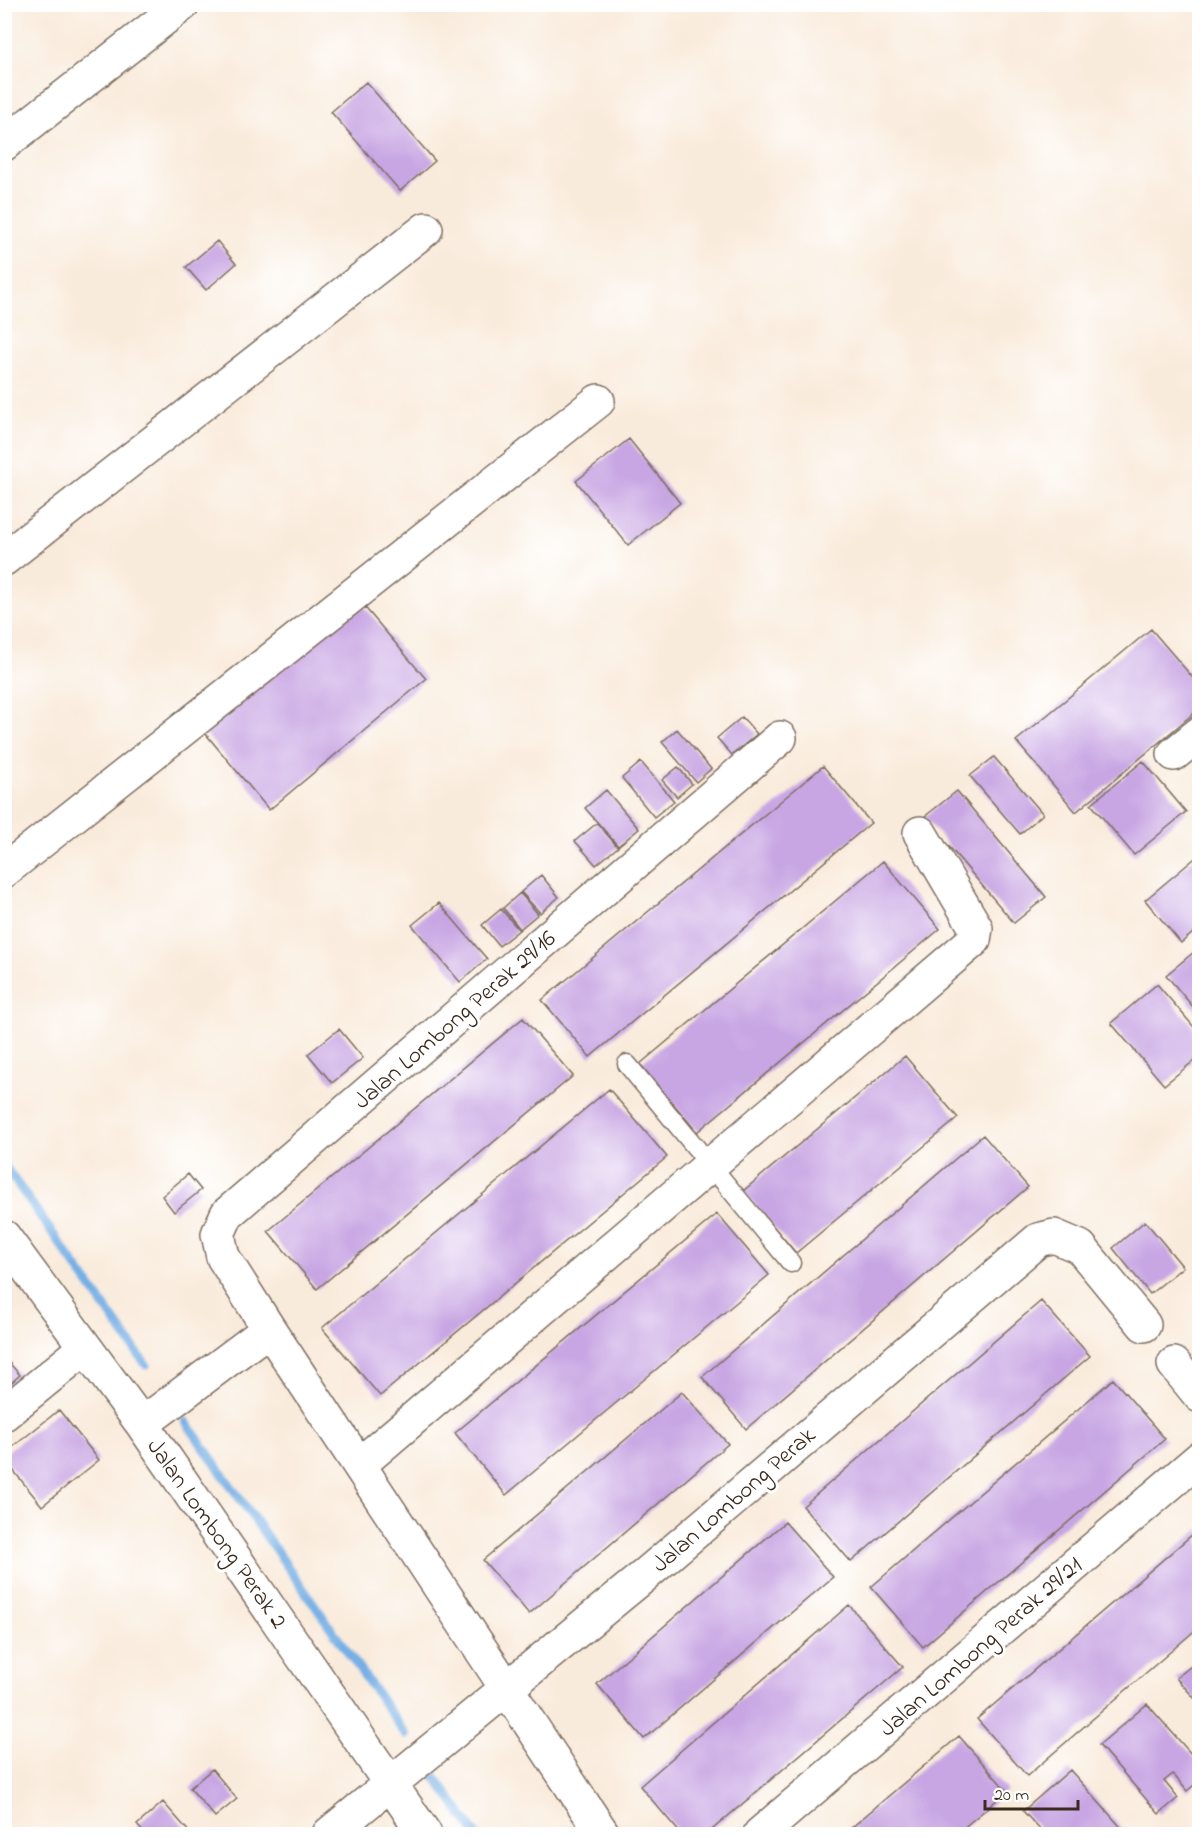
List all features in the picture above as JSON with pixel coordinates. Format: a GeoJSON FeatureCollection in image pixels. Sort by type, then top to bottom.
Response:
{"type":"FeatureCollection","features":[{"type":"Feature","properties":{"kind":"street"},"geometry":{"type":"LineString","coordinates":[[4,144],[183,4]]}},
{"type":"Feature","properties":{"kind":"street"},"geometry":{"type":"LineString","coordinates":[[4,559],[426,229]]}},
{"type":"Feature","properties":{"kind":"street"},"geometry":{"type":"LineString","coordinates":[[4,870],[598,401]]}},
{"type":"Feature","properties":{"kind":"street"},"geometry":{"type":"LineString","coordinates":[[1174,754],[1200,733]]}},
{"type":"Feature","properties":{"kind":"street","name":"Jalan Lombong Perak 29/16"},"geometry":{"type":"LineString","coordinates":[[603,1834],[269,1329],[223,1257],[218,1234],[227,1214],[780,738]]}},
{"type":"Feature","properties":{"kind":"street"},"geometry":{"type":"LineString","coordinates":[[359,1465],[974,940],[976,928],[920,833]]}},
{"type":"Feature","properties":{"kind":"street","name":"Jalan Lombong Perak"},"geometry":{"type":"LineString","coordinates":[[329,1834],[644,1576],[1038,1240],[1054,1236],[1080,1247],[1144,1326]]}},
{"type":"Feature","properties":{"kind":"street","name":"Jalan Lombong Perak 2"},"geometry":{"type":"LineString","coordinates":[[4,1237],[142,1424],[425,1834]]}},
{"type":"Feature","properties":{"kind":"street"},"geometry":{"type":"LineString","coordinates":[[142,1424],[269,1329]]}},
{"type":"Feature","properties":{"kind":"street"},"geometry":{"type":"LineString","coordinates":[[4,1414],[85,1348]]}},
{"type":"Feature","properties":{"kind":"street"},"geometry":{"type":"LineString","coordinates":[[1174,1364],[1200,1396]]}},
{"type":"Feature","properties":{"kind":"street","name":"Jalan Lombong Perak 29/21"},"geometry":{"type":"LineString","coordinates":[[760,1834],[1200,1458]]}},
{"type":"Feature","properties":{"kind":"lane"},"geometry":{"type":"LineString","coordinates":[[627,1064],[791,1263]]}},
{"type":"Feature","properties":{"kind":"building"},"geometry":{"type":"Polygon","coordinates":[[[366,82],[435,161],[400,191],[331,112],[366,82]]]}},
{"type":"Feature","properties":{"kind":"building"},"geometry":{"type":"Polygon","coordinates":[[[217,241],[236,264],[206,290],[186,267],[217,241]]]}},
{"type":"Feature","properties":{"kind":"building"},"geometry":{"type":"Polygon","coordinates":[[[629,439],[680,503],[628,545],[576,481],[629,439]]]}},
{"type":"Feature","properties":{"kind":"building"},"geometry":{"type":"Polygon","coordinates":[[[356,597],[426,679],[269,810],[200,727],[356,597]]]}},
{"type":"Feature","properties":{"kind":"building"},"geometry":{"type":"Polygon","coordinates":[[[1151,629],[1200,686],[1200,708],[1076,812],[1016,741],[1151,629]]]}},
{"type":"Feature","properties":{"kind":"building"},"geometry":{"type":"Polygon","coordinates":[[[742,717],[757,734],[732,755],[717,738],[742,717]]]}},
{"type":"Feature","properties":{"kind":"building"},"geometry":{"type":"Polygon","coordinates":[[[677,729],[711,769],[696,782],[662,742],[677,729]]]}},
{"type":"Feature","properties":{"kind":"building"},"geometry":{"type":"Polygon","coordinates":[[[994,757],[1043,814],[1020,834],[970,776],[994,757]]]}},
{"type":"Feature","properties":{"kind":"building"},"geometry":{"type":"Polygon","coordinates":[[[1143,761],[1186,812],[1134,855],[1091,804],[1143,761]]]}},
{"type":"Feature","properties":{"kind":"building"},"geometry":{"type":"Polygon","coordinates":[[[641,762],[674,801],[654,817],[622,778],[641,762]]]}},
{"type":"Feature","properties":{"kind":"building"},"geometry":{"type":"Polygon","coordinates":[[[823,766],[871,823],[590,1057],[542,1000],[823,766]]]}},
{"type":"Feature","properties":{"kind":"building"},"geometry":{"type":"Polygon","coordinates":[[[678,767],[692,784],[677,797],[662,780],[678,767]]]}},
{"type":"Feature","properties":{"kind":"building"},"geometry":{"type":"Polygon","coordinates":[[[606,790],[639,829],[618,846],[585,808],[606,790]]]}},
{"type":"Feature","properties":{"kind":"building"},"geometry":{"type":"Polygon","coordinates":[[[957,791],[1046,897],[1014,923],[924,817],[957,791]]]}},
{"type":"Feature","properties":{"kind":"building"},"geometry":{"type":"Polygon","coordinates":[[[597,823],[618,847],[596,865],[575,841],[597,823]]]}},
{"type":"Feature","properties":{"kind":"building"},"geometry":{"type":"Polygon","coordinates":[[[1200,854],[1200,927],[1181,943],[1145,900],[1200,854]]]}},
{"type":"Feature","properties":{"kind":"building"},"geometry":{"type":"Polygon","coordinates":[[[883,861],[940,929],[697,1132],[640,1064],[883,861]]]}},
{"type":"Feature","properties":{"kind":"building"},"geometry":{"type":"Polygon","coordinates":[[[541,875],[559,897],[540,913],[521,892],[541,875]]]}},
{"type":"Feature","properties":{"kind":"building"},"geometry":{"type":"Polygon","coordinates":[[[520,893],[538,914],[520,929],[503,908],[520,893]]]}},
{"type":"Feature","properties":{"kind":"building"},"geometry":{"type":"Polygon","coordinates":[[[439,903],[487,959],[460,982],[412,925],[439,903]]]}},
{"type":"Feature","properties":{"kind":"building"},"geometry":{"type":"Polygon","coordinates":[[[501,909],[519,930],[499,946],[482,925],[501,909]]]}},
{"type":"Feature","properties":{"kind":"building"},"geometry":{"type":"Polygon","coordinates":[[[1200,947],[1200,1015],[1166,975],[1200,947]]]}},
{"type":"Feature","properties":{"kind":"building"},"geometry":{"type":"Polygon","coordinates":[[[1157,984],[1200,1034],[1200,1056],[1164,1085],[1111,1023],[1157,984]]]}},
{"type":"Feature","properties":{"kind":"building"},"geometry":{"type":"Polygon","coordinates":[[[523,1018],[573,1076],[317,1289],[268,1231],[523,1018]]]}},
{"type":"Feature","properties":{"kind":"building"},"geometry":{"type":"Polygon","coordinates":[[[339,1029],[363,1058],[332,1083],[308,1054],[339,1029]]]}},
{"type":"Feature","properties":{"kind":"building"},"geometry":{"type":"Polygon","coordinates":[[[905,1056],[958,1118],[796,1253],[743,1191],[905,1056]]]}},
{"type":"Feature","properties":{"kind":"building"},"geometry":{"type":"Polygon","coordinates":[[[609,1089],[667,1157],[380,1396],[322,1328],[609,1089]]]}},
{"type":"Feature","properties":{"kind":"building"},"geometry":{"type":"Polygon","coordinates":[[[983,1135],[1028,1187],[746,1429],[702,1377],[983,1135]]]}},
{"type":"Feature","properties":{"kind":"building"},"geometry":{"type":"Polygon","coordinates":[[[188,1174],[201,1190],[174,1212],[162,1196],[188,1174]]]}},
{"type":"Feature","properties":{"kind":"building"},"geometry":{"type":"Polygon","coordinates":[[[717,1214],[769,1275],[506,1495],[455,1433],[717,1214]]]}},
{"type":"Feature","properties":{"kind":"building"},"geometry":{"type":"Polygon","coordinates":[[[1145,1221],[1183,1267],[1150,1294],[1113,1248],[1145,1221]]]}},
{"type":"Feature","properties":{"kind":"building"},"geometry":{"type":"Polygon","coordinates":[[[1041,1301],[1090,1356],[851,1562],[803,1506],[1041,1301]]]}},
{"type":"Feature","properties":{"kind":"building"},"geometry":{"type":"Polygon","coordinates":[[[4,1357],[20,1375],[4,1389],[4,1357]]]}},
{"type":"Feature","properties":{"kind":"building"},"geometry":{"type":"Polygon","coordinates":[[[1113,1379],[1165,1439],[923,1647],[871,1587],[1113,1379]]]}},
{"type":"Feature","properties":{"kind":"building"},"geometry":{"type":"Polygon","coordinates":[[[682,1392],[728,1444],[529,1614],[483,1560],[682,1392]]]}},
{"type":"Feature","properties":{"kind":"building"},"geometry":{"type":"Polygon","coordinates":[[[59,1410],[99,1460],[42,1506],[4,1459],[4,1454],[59,1410]]]}},
{"type":"Feature","properties":{"kind":"building"},"geometry":{"type":"Polygon","coordinates":[[[785,1522],[833,1577],[644,1739],[597,1684],[785,1522]]]}},
{"type":"Feature","properties":{"kind":"building"},"geometry":{"type":"Polygon","coordinates":[[[1200,1528],[1200,1626],[1027,1776],[977,1719],[1200,1528]]]}},
{"type":"Feature","properties":{"kind":"building"},"geometry":{"type":"Polygon","coordinates":[[[849,1605],[903,1667],[707,1834],[681,1834],[640,1786],[849,1605]]]}},
{"type":"Feature","properties":{"kind":"building"},"geometry":{"type":"Polygon","coordinates":[[[1200,1659],[1200,1704],[1176,1678],[1200,1659]]]}},
{"type":"Feature","properties":{"kind":"building"},"geometry":{"type":"Polygon","coordinates":[[[1147,1704],[1200,1764],[1200,1780],[1187,1791],[1173,1774],[1164,1781],[1178,1798],[1159,1814],[1099,1745],[1147,1704]]]}},
{"type":"Feature","properties":{"kind":"building"},"geometry":{"type":"Polygon","coordinates":[[[959,1736],[1007,1791],[985,1810],[956,1834],[844,1834],[959,1736]]]}},
{"type":"Feature","properties":{"kind":"building"},"geometry":{"type":"Polygon","coordinates":[[[212,1769],[237,1799],[215,1817],[190,1788],[212,1769]]]}},
{"type":"Feature","properties":{"kind":"building"},"geometry":{"type":"Polygon","coordinates":[[[1070,1770],[1127,1834],[1044,1834],[1023,1811],[1070,1770]]]}},
{"type":"Feature","properties":{"kind":"building"},"geometry":{"type":"Polygon","coordinates":[[[163,1802],[191,1834],[145,1834],[137,1825],[163,1802]]]}},
{"type":"Feature","properties":{"kind":"waterway"},"geometry":{"type":"LineString","coordinates":[[4,1165],[146,1365]]}},
{"type":"Feature","properties":{"kind":"waterway"},"geometry":{"type":"LineString","coordinates":[[186,1422],[406,1735]]}},
{"type":"Feature","properties":{"kind":"waterway"},"geometry":{"type":"LineString","coordinates":[[435,1777],[476,1834]]}}]}
